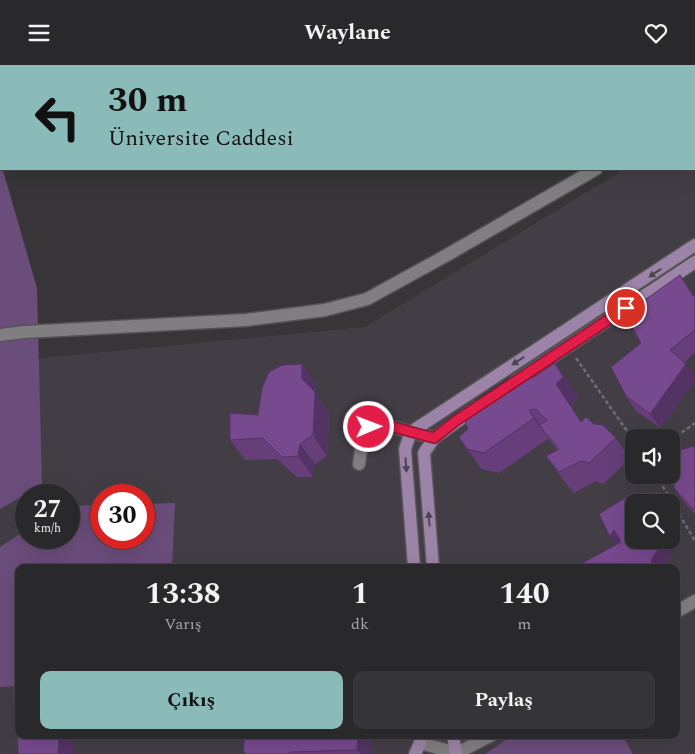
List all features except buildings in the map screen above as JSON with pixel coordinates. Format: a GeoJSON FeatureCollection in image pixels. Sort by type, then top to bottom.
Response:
{"type":"FeatureCollection","features":[{"type":"Feature","properties":{"kind":"main road"},"geometry":{"type":"LineString","coordinates":[[414,564],[405,449],[411,432],[445,408],[631,289],[695,245]]}},
{"type":"Feature","properties":{"kind":"main road"},"geometry":{"type":"LineString","coordinates":[[503,390],[695,262]]}},
{"type":"Feature","properties":{"kind":"main road"},"geometry":{"type":"LineString","coordinates":[[434,564],[424,453],[434,438],[488,400]]}},
{"type":"Feature","properties":{"kind":"main road"},"geometry":{"type":"LineString","coordinates":[[455,739],[457,754]]}},
{"type":"Feature","properties":{"kind":"street"},"geometry":{"type":"LineString","coordinates":[[0,335],[24,332],[246,321],[325,311],[368,299],[594,170]]}},
{"type":"Feature","properties":{"kind":"street"},"geometry":{"type":"LineString","coordinates":[[359,464],[363,435],[369,427],[382,424],[434,438]]}},
{"type":"Feature","properties":{"kind":"street"},"geometry":{"type":"LineString","coordinates":[[680,610],[695,601]]}},
{"type":"Feature","properties":{"kind":"street"},"geometry":{"type":"LineString","coordinates":[[419,744],[457,754],[485,739]]}},
{"type":"Feature","properties":{"kind":"path"},"geometry":{"type":"LineString","coordinates":[[568,346],[626,429]]}},
{"type":"Feature","properties":{"kind":"path"},"geometry":{"type":"LineString","coordinates":[[680,434],[695,423]]}},
{"type":"Feature","properties":{"kind":"path"},"geometry":{"type":"LineString","coordinates":[[661,484],[695,541]]}},
{"type":"Feature","properties":{"kind":"shaded area"},"geometry":{"type":"Polygon","coordinates":[[[0,170],[3,170],[37,288],[42,484],[15,484],[15,500],[0,509],[0,170]]]}},
{"type":"Feature","properties":{"kind":"shaded area"},"geometry":{"type":"Polygon","coordinates":[[[623,170],[695,170],[695,754],[0,754],[0,362],[365,327],[623,170]]]}},
{"type":"Feature","properties":{"kind":"shaded area"},"geometry":{"type":"Polygon","coordinates":[[[175,503],[172,564],[15,564],[15,686],[0,687],[0,547],[15,537],[15,549],[80,549],[80,506],[90,505],[90,549],[155,549],[155,504],[175,503]]]}},
{"type":"Feature","properties":{"kind":"shaded area"},"geometry":{"type":"Polygon","coordinates":[[[507,739],[624,739],[633,754],[485,754],[507,739]]]}},
{"type":"Feature","properties":{"kind":"route"},"geometry":{"type":"LineString","coordinates":[[369,427],[382,424],[434,438],[457,420],[626,308]]}}]}
